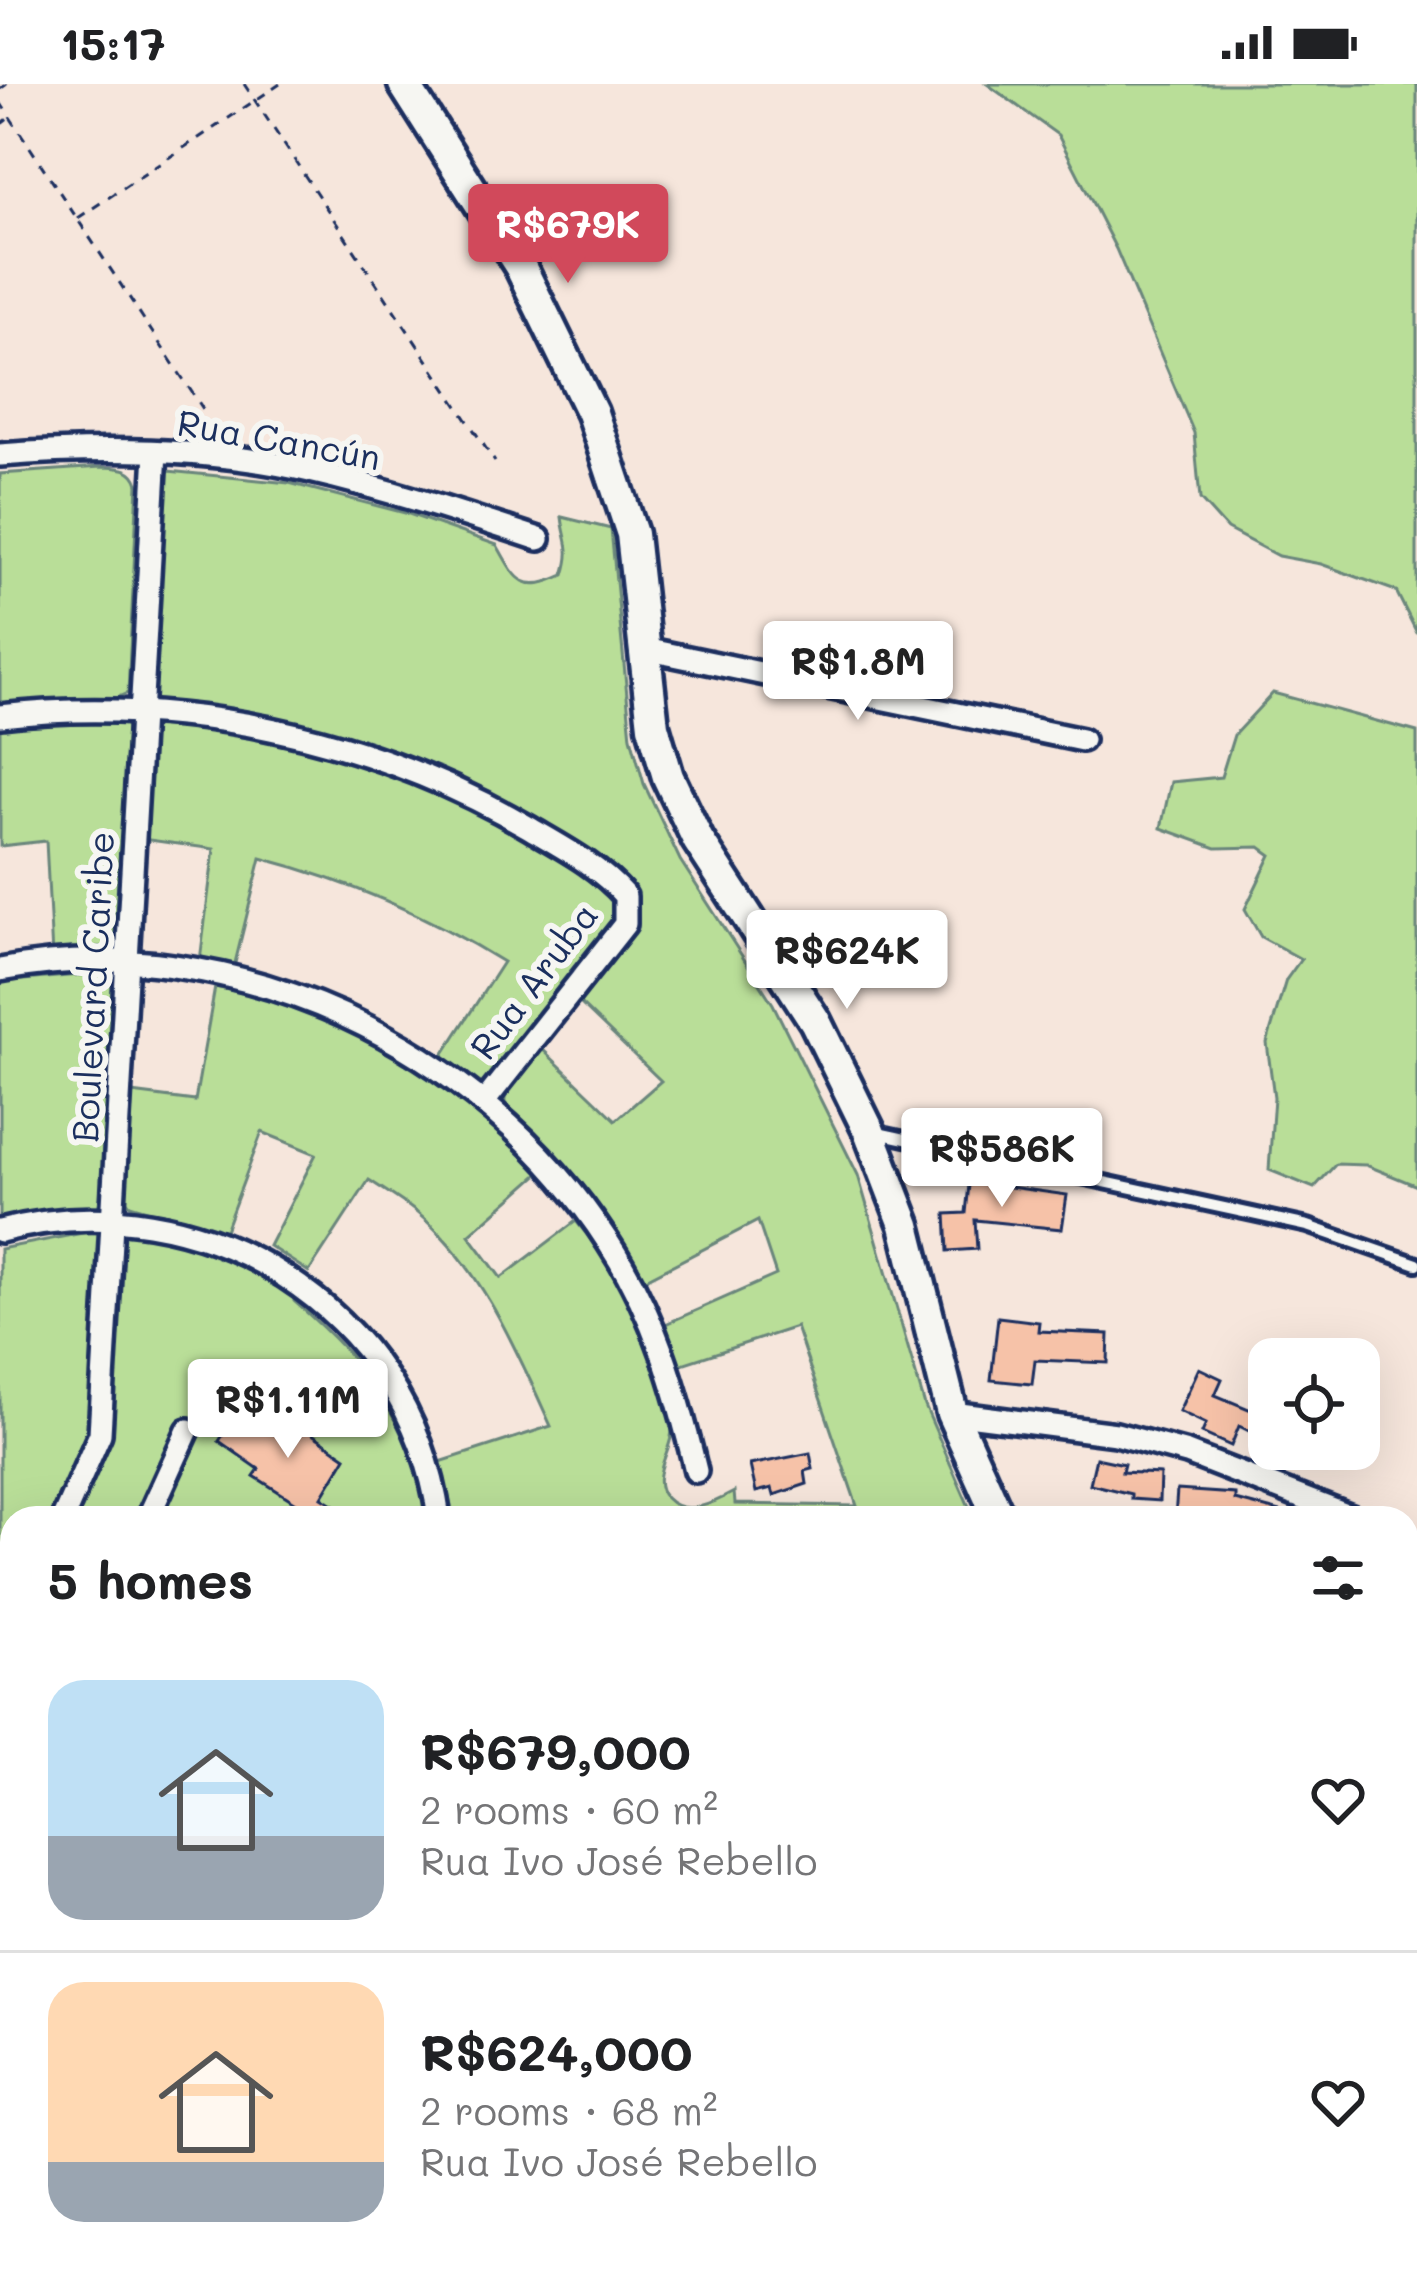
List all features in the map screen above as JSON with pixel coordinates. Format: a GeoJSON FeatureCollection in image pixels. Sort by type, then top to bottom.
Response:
{"type":"FeatureCollection","features":[{"type":"Feature","properties":{"kind":"street"},"geometry":{"type":"LineString","coordinates":[[404,84],[520,266],[592,413],[632,534],[660,755],[680,808],[815,1021],[869,1131],[898,1200],[952,1413],[994,1506]]}},
{"type":"Feature","properties":{"kind":"street","name":"Rua Cancún"},"geometry":{"type":"LineString","coordinates":[[0,455],[78,450],[240,459],[394,493],[539,539]]}},
{"type":"Feature","properties":{"kind":"street","name":"Boulevard Caribe"},"geometry":{"type":"LineString","coordinates":[[68,1506],[100,1435],[156,452]]}},
{"type":"Feature","properties":{"kind":"street"},"geometry":{"type":"LineString","coordinates":[[645,649],[1082,740]]}},
{"type":"Feature","properties":{"kind":"street"},"geometry":{"type":"LineString","coordinates":[[0,716],[140,711]]}},
{"type":"Feature","properties":{"kind":"street","name":"Rua Aruba"},"geometry":{"type":"LineString","coordinates":[[140,711],[287,732],[430,778],[536,832],[609,878],[625,896],[625,924],[484,1102]]}},
{"type":"Feature","properties":{"kind":"street"},"geometry":{"type":"LineString","coordinates":[[0,970],[80,962],[199,970],[302,997],[419,1054],[484,1102],[546,1161],[609,1243],[670,1370],[696,1471]]}},
{"type":"Feature","properties":{"kind":"street"},"geometry":{"type":"LineString","coordinates":[[0,1231],[56,1220],[115,1217],[165,1225],[227,1245],[305,1290],[373,1355],[413,1424],[437,1506]]}},
{"type":"Feature","properties":{"kind":"street"},"geometry":{"type":"LineString","coordinates":[[952,1413],[1116,1434],[1187,1453],[1323,1506]]}},
{"type":"Feature","properties":{"kind":"street"},"geometry":{"type":"LineString","coordinates":[[159,1506],[188,1430]]}},
{"type":"Feature","properties":{"kind":"lane"},"geometry":{"type":"LineString","coordinates":[[869,1131],[1307,1226],[1417,1264]]}},
{"type":"Feature","properties":{"kind":"path"},"geometry":{"type":"LineString","coordinates":[[0,89],[7,84]]}},
{"type":"Feature","properties":{"kind":"path"},"geometry":{"type":"LineString","coordinates":[[244,84],[495,462]]}},
{"type":"Feature","properties":{"kind":"path"},"geometry":{"type":"LineString","coordinates":[[78,218],[280,84]]}},
{"type":"Feature","properties":{"kind":"path"},"geometry":{"type":"LineString","coordinates":[[0,102],[203,409]]}},
{"type":"Feature","properties":{"kind":"path"},"geometry":{"type":"LineString","coordinates":[[0,124],[10,117]]}},
{"type":"Feature","properties":{"kind":"green space"},"geometry":{"type":"Polygon","coordinates":[[[987,84],[1417,84],[1417,633],[1396,591],[1321,564],[1278,556],[1227,529],[1200,499],[1194,433],[1116,249],[1058,135],[987,84]]]}},
{"type":"Feature","properties":{"kind":"green space"},"geometry":{"type":"Polygon","coordinates":[[[101,467],[128,471],[138,484],[128,693],[107,702],[0,710],[0,474],[101,467]]]}},
{"type":"Feature","properties":{"kind":"green space"},"geometry":{"type":"Polygon","coordinates":[[[162,473],[289,483],[409,514],[497,545],[515,575],[529,583],[564,575],[568,551],[562,517],[611,529],[631,737],[644,784],[680,860],[773,1004],[858,1175],[925,1406],[969,1506],[857,1506],[796,1327],[676,1366],[661,1326],[776,1275],[758,1221],[640,1282],[579,1187],[506,1109],[510,1084],[540,1047],[616,1120],[661,1081],[579,1002],[632,924],[634,900],[615,874],[533,819],[370,748],[290,723],[151,699],[162,473]]]}},
{"type":"Feature","properties":{"kind":"green space"},"geometry":{"type":"Polygon","coordinates":[[[1273,693],[1417,732],[1417,1186],[1366,1165],[1336,1164],[1314,1188],[1269,1170],[1274,1097],[1267,1043],[1286,980],[1301,959],[1261,937],[1245,909],[1271,855],[1260,847],[1216,848],[1161,828],[1171,782],[1221,777],[1234,735],[1273,693]]]}},
{"type":"Feature","properties":{"kind":"green space"},"geometry":{"type":"Polygon","coordinates":[[[113,719],[127,726],[117,942],[107,954],[52,956],[46,841],[0,846],[0,727],[113,719]]]}},
{"type":"Feature","properties":{"kind":"green space"},"geometry":{"type":"Polygon","coordinates":[[[156,724],[285,743],[367,767],[448,799],[537,843],[584,873],[612,896],[614,923],[487,1083],[475,1085],[441,1058],[503,962],[386,901],[261,858],[234,967],[200,961],[214,849],[142,839],[147,731],[156,724]]]}},
{"type":"Feature","properties":{"kind":"green space"},"geometry":{"type":"Polygon","coordinates":[[[102,973],[116,982],[105,1179],[98,1207],[0,1223],[0,982],[102,973]]]}},
{"type":"Feature","properties":{"kind":"green space"},"geometry":{"type":"Polygon","coordinates":[[[215,987],[308,1013],[392,1054],[470,1107],[542,1171],[469,1235],[501,1278],[576,1221],[593,1243],[635,1315],[664,1393],[672,1430],[659,1480],[666,1498],[679,1506],[451,1506],[440,1462],[551,1426],[495,1311],[459,1257],[410,1208],[369,1180],[309,1272],[269,1246],[316,1154],[262,1132],[224,1233],[130,1205],[126,1200],[132,1093],[195,1101],[215,987]]]}},
{"type":"Feature","properties":{"kind":"green space"},"geometry":{"type":"Polygon","coordinates":[[[103,1229],[179,1240],[273,1280],[295,1294],[294,1301],[345,1350],[382,1397],[408,1451],[426,1506],[0,1506],[0,1249],[103,1229]]]}},
{"type":"Feature","properties":{"kind":"green space"},"geometry":{"type":"Polygon","coordinates":[[[734,1492],[735,1504],[857,1506],[700,1506],[734,1492]]]}},
{"type":"Feature","properties":{"kind":"building"},"geometry":{"type":"Polygon","coordinates":[[[970,1175],[997,1177],[996,1185],[1067,1195],[1062,1229],[975,1220],[977,1249],[948,1251],[946,1214],[966,1213],[970,1175]]]}},
{"type":"Feature","properties":{"kind":"building"},"geometry":{"type":"Polygon","coordinates":[[[998,1317],[1039,1322],[1038,1331],[1109,1334],[1108,1363],[1035,1360],[1032,1384],[991,1380],[998,1317]]]}},
{"type":"Feature","properties":{"kind":"building"},"geometry":{"type":"Polygon","coordinates":[[[1199,1368],[1222,1379],[1215,1395],[1248,1409],[1248,1430],[1239,1426],[1231,1446],[1202,1433],[1206,1424],[1179,1411],[1199,1368]]]}},
{"type":"Feature","properties":{"kind":"building"},"geometry":{"type":"Polygon","coordinates":[[[241,1409],[281,1437],[293,1421],[346,1457],[322,1497],[336,1506],[301,1506],[254,1476],[259,1469],[219,1441],[241,1409]]]}},
{"type":"Feature","properties":{"kind":"building"},"geometry":{"type":"Polygon","coordinates":[[[810,1453],[813,1469],[805,1471],[807,1484],[774,1495],[772,1488],[756,1492],[750,1465],[810,1453]]]}},
{"type":"Feature","properties":{"kind":"building"},"geometry":{"type":"Polygon","coordinates":[[[1096,1458],[1124,1464],[1122,1472],[1160,1474],[1159,1501],[1131,1499],[1131,1494],[1090,1484],[1096,1458]]]}},
{"type":"Feature","properties":{"kind":"building"},"geometry":{"type":"Polygon","coordinates":[[[1177,1490],[1235,1494],[1235,1500],[1258,1506],[1176,1506],[1177,1490]]]}}]}
